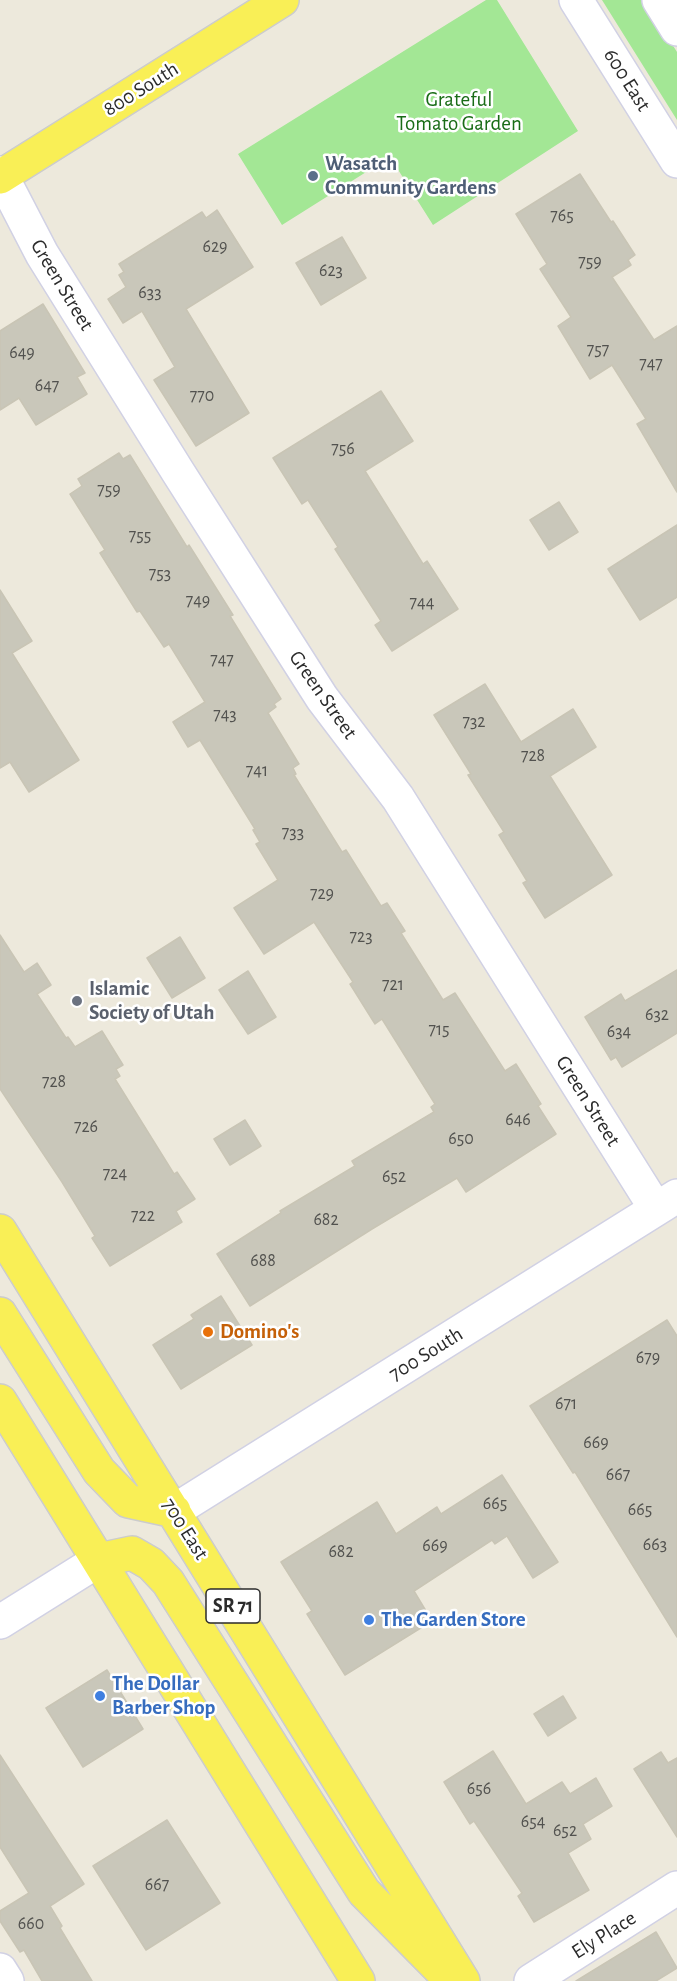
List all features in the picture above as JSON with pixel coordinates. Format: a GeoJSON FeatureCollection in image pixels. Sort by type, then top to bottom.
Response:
{"type":"FeatureCollection","features":[{"type":"Feature","properties":{"kind":"main road","name":"800 South"},"geometry":{"type":"LineString","coordinates":[[0,176],[282,0]]}},
{"type":"Feature","properties":{"kind":"main road","name":"700 East"},"geometry":{"type":"LineString","coordinates":[[0,1231],[464,1981]]}},
{"type":"Feature","properties":{"kind":"main road"},"geometry":{"type":"LineString","coordinates":[[0,1314],[99,1471],[128,1501],[174,1511]]}},
{"type":"Feature","properties":{"kind":"main road"},"geometry":{"type":"LineString","coordinates":[[0,1401],[358,1981]]}},
{"type":"Feature","properties":{"kind":"main road"},"geometry":{"type":"LineString","coordinates":[[99,1560],[132,1553],[151,1563],[168,1582],[364,1892],[452,1981]]}},
{"type":"Feature","properties":{"kind":"street","name":"600 East"},"geometry":{"type":"LineString","coordinates":[[576,0],[677,161]]}},
{"type":"Feature","properties":{"kind":"street"},"geometry":{"type":"LineString","coordinates":[[659,0],[677,29]]}},
{"type":"Feature","properties":{"kind":"street","name":"Green Street"},"geometry":{"type":"LineString","coordinates":[[0,176],[42,254],[322,698],[398,798],[667,1203]]}},
{"type":"Feature","properties":{"kind":"street","name":"700 South"},"geometry":{"type":"LineString","coordinates":[[174,1511],[667,1203]]}},
{"type":"Feature","properties":{"kind":"street"},"geometry":{"type":"LineString","coordinates":[[0,1622],[99,1560]]}},
{"type":"Feature","properties":{"kind":"street","name":"Ely Place"},"geometry":{"type":"LineString","coordinates":[[531,1981],[677,1888]]}},
{"type":"Feature","properties":{"kind":"street"},"geometry":{"type":"LineString","coordinates":[[0,1970],[7,1981]]}},
{"type":"Feature","properties":{"kind":"green space","name":"Grateful Tomato Garden"},"geometry":{"type":"Polygon","coordinates":[[[486,0],[497,0],[578,131],[433,225],[390,157],[282,225],[238,154],[486,0]]]}},
{"type":"Feature","properties":{"kind":"green space"},"geometry":{"type":"Polygon","coordinates":[[[602,0],[644,0],[677,52],[677,120],[602,0]]]}},
{"type":"Feature","properties":{"kind":"building"},"geometry":{"type":"Polygon","coordinates":[[[580,174],[635,255],[628,260],[631,265],[612,277],[654,340],[677,326],[677,492],[637,424],[646,419],[612,365],[590,379],[558,326],[571,317],[540,269],[547,264],[516,214],[580,174]]]}},
{"type":"Feature","properties":{"kind":"building"},"geometry":{"type":"Polygon","coordinates":[[[217,210],[253,267],[186,309],[249,413],[196,446],[154,380],[175,367],[142,311],[123,323],[108,299],[126,287],[119,275],[124,272],[119,264],[202,212],[206,218],[217,210]]]}},
{"type":"Feature","properties":{"kind":"building"},"geometry":{"type":"Polygon","coordinates":[[[342,237],[366,278],[321,305],[296,263],[342,237]]]}},
{"type":"Feature","properties":{"kind":"building"},"geometry":{"type":"Polygon","coordinates":[[[43,304],[85,373],[77,377],[87,394],[36,425],[19,398],[0,410],[0,331],[43,304]]]}},
{"type":"Feature","properties":{"kind":"building"},"geometry":{"type":"Polygon","coordinates":[[[381,391],[413,441],[365,471],[423,564],[427,561],[458,609],[392,651],[375,625],[381,621],[335,549],[338,547],[308,500],[302,504],[273,458],[381,391]]]}},
{"type":"Feature","properties":{"kind":"building"},"geometry":{"type":"Polygon","coordinates":[[[119,453],[123,459],[130,455],[187,547],[189,545],[233,615],[230,616],[281,699],[268,713],[299,764],[293,768],[296,774],[294,775],[342,852],[346,850],[381,906],[387,903],[405,931],[401,933],[443,1000],[455,993],[505,1071],[516,1064],[541,1104],[538,1106],[556,1134],[466,1192],[457,1178],[250,1306],[217,1254],[281,1213],[280,1211],[355,1166],[352,1161],[434,1112],[431,1107],[435,1104],[382,1019],[375,1024],[350,984],[353,982],[314,922],[264,954],[234,908],[278,880],[256,844],[260,842],[253,830],[255,829],[200,740],[188,747],[173,722],[205,702],[169,644],[164,647],[140,611],[137,612],[100,553],[105,550],[70,494],[82,486],[78,479],[119,453]]]}},
{"type":"Feature","properties":{"kind":"building"},"geometry":{"type":"Polygon","coordinates":[[[559,502],[578,532],[549,550],[530,520],[559,502]]]}},
{"type":"Feature","properties":{"kind":"building"},"geometry":{"type":"Polygon","coordinates":[[[677,525],[677,597],[640,620],[608,569],[677,525]]]}},
{"type":"Feature","properties":{"kind":"building"},"geometry":{"type":"Polygon","coordinates":[[[0,590],[32,641],[12,653],[79,760],[29,792],[10,762],[0,768],[0,590]]]}},
{"type":"Feature","properties":{"kind":"building"},"geometry":{"type":"Polygon","coordinates":[[[485,684],[521,742],[573,709],[596,747],[550,776],[612,875],[545,918],[523,883],[527,881],[499,835],[504,832],[434,715],[485,684]]]}},
{"type":"Feature","properties":{"kind":"building"},"geometry":{"type":"Polygon","coordinates":[[[0,935],[24,972],[37,963],[51,985],[37,994],[66,1038],[68,1037],[75,1047],[102,1031],[123,1065],[116,1069],[120,1076],[115,1079],[174,1174],[177,1172],[195,1199],[176,1211],[182,1222],[110,1266],[92,1238],[95,1236],[62,1182],[0,1089],[0,935]]]}},
{"type":"Feature","properties":{"kind":"building"},"geometry":{"type":"Polygon","coordinates":[[[180,937],[205,978],[172,998],[147,958],[180,937]]]}},
{"type":"Feature","properties":{"kind":"building"},"geometry":{"type":"Polygon","coordinates":[[[677,970],[677,1033],[622,1067],[616,1057],[611,1060],[585,1017],[621,994],[625,1001],[677,970]]]}},
{"type":"Feature","properties":{"kind":"building"},"geometry":{"type":"Polygon","coordinates":[[[248,971],[276,1017],[248,1034],[219,990],[248,971]]]}},
{"type":"Feature","properties":{"kind":"building"},"geometry":{"type":"Polygon","coordinates":[[[245,1120],[261,1146],[230,1165],[214,1139],[245,1120]]]}},
{"type":"Feature","properties":{"kind":"building","name":"Domino's"},"geometry":{"type":"Polygon","coordinates":[[[221,1296],[252,1345],[181,1389],[153,1345],[194,1319],[191,1315],[221,1296]]]}},
{"type":"Feature","properties":{"kind":"building"},"geometry":{"type":"Polygon","coordinates":[[[667,1320],[677,1336],[677,1637],[575,1472],[573,1473],[530,1406],[667,1320]]]}},
{"type":"Feature","properties":{"kind":"building"},"geometry":{"type":"Polygon","coordinates":[[[502,1475],[558,1562],[533,1578],[507,1536],[495,1544],[492,1540],[414,1591],[432,1621],[345,1675],[307,1614],[312,1611],[281,1562],[377,1502],[396,1534],[437,1507],[441,1514],[502,1475]]]}},
{"type":"Feature","properties":{"kind":"building"},"geometry":{"type":"Polygon","coordinates":[[[107,1670],[143,1729],[83,1767],[46,1708],[107,1670]]]}},
{"type":"Feature","properties":{"kind":"building"},"geometry":{"type":"Polygon","coordinates":[[[563,1696],[576,1718],[548,1736],[534,1714],[563,1696]]]}},
{"type":"Feature","properties":{"kind":"building"},"geometry":{"type":"Polygon","coordinates":[[[493,1751],[526,1804],[562,1782],[570,1794],[596,1778],[612,1806],[583,1824],[591,1839],[568,1853],[589,1890],[534,1922],[518,1896],[522,1893],[474,1821],[470,1824],[444,1782],[493,1751]]]}},
{"type":"Feature","properties":{"kind":"building"},"geometry":{"type":"Polygon","coordinates":[[[661,1752],[668,1763],[677,1758],[677,1837],[634,1769],[661,1752]]]}},
{"type":"Feature","properties":{"kind":"building"},"geometry":{"type":"Polygon","coordinates":[[[0,1755],[84,1884],[50,1906],[62,1926],[60,1928],[92,1981],[42,1981],[24,1950],[20,1952],[0,1921],[0,1911],[29,1893],[0,1847],[0,1755]]]}},
{"type":"Feature","properties":{"kind":"building"},"geometry":{"type":"Polygon","coordinates":[[[167,1820],[220,1903],[146,1950],[93,1866],[167,1820]]]}},
{"type":"Feature","properties":{"kind":"building"},"geometry":{"type":"Polygon","coordinates":[[[656,1932],[677,1968],[656,1981],[576,1981],[656,1932]]]}},
{"type":"Feature","properties":{"kind":"place","name":"Wasatch Community Gardens"},"geometry":{"type":"Point","coordinates":[313,176]}},
{"type":"Feature","properties":{"kind":"place","name":"Islamic Society of Utah"},"geometry":{"type":"Point","coordinates":[77,1001]}},
{"type":"Feature","properties":{"kind":"place","name":"Domino's"},"geometry":{"type":"Point","coordinates":[208,1332]}},
{"type":"Feature","properties":{"kind":"place","name":"The Garden Store"},"geometry":{"type":"Point","coordinates":[369,1620]}},
{"type":"Feature","properties":{"kind":"place","name":"The Dollar Barber Shop"},"geometry":{"type":"Point","coordinates":[100,1696]}}]}
